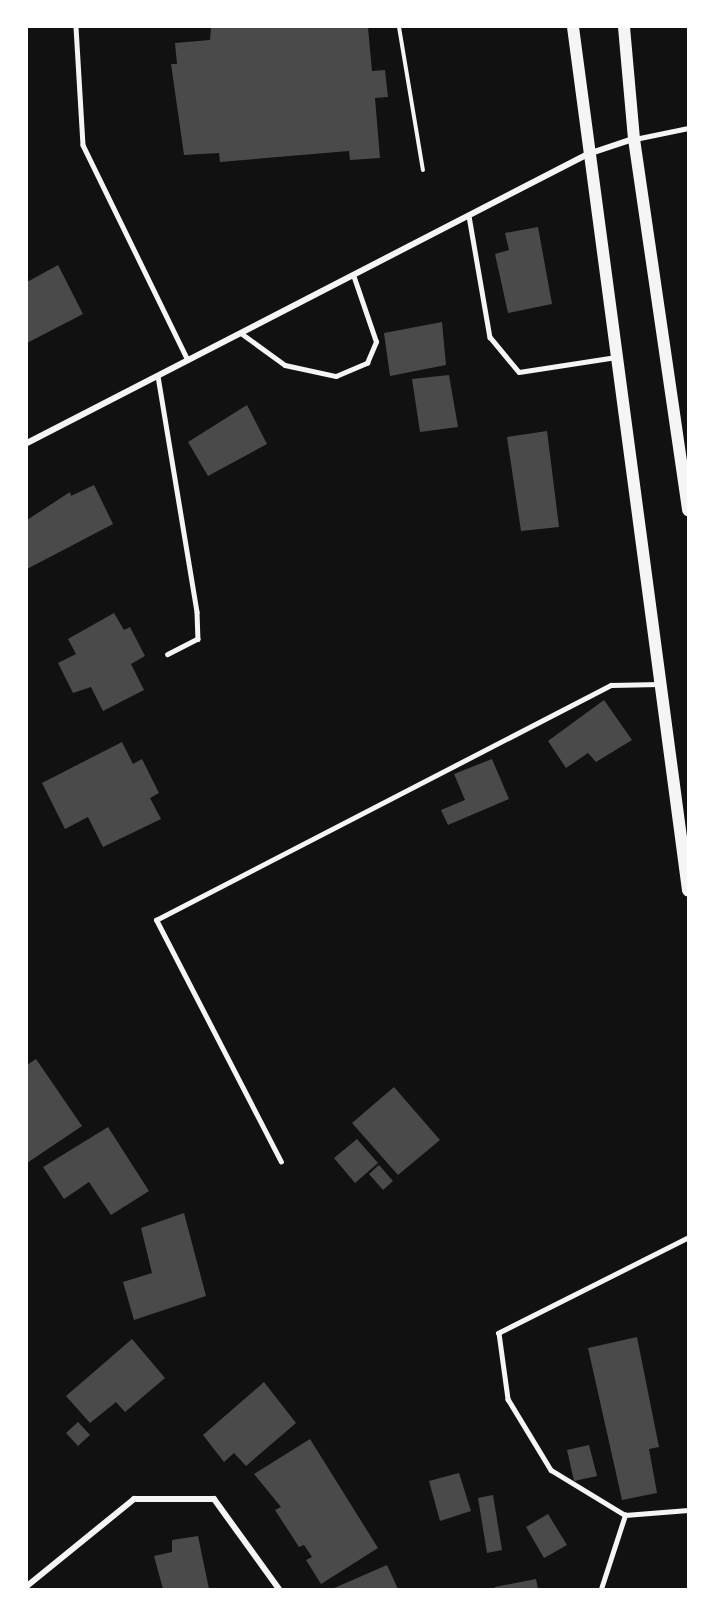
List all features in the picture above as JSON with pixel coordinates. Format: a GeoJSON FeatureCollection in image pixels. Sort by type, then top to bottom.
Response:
{"type":"FeatureCollection","features":[{"type":"Feature","properties":{"kind":"main road"},"geometry":{"type":"LineString","coordinates":[[573,27],[588,154],[621,356],[688,890]]}},
{"type":"Feature","properties":{"kind":"main road"},"geometry":{"type":"LineString","coordinates":[[624,27],[634,139],[688,510]]}},
{"type":"Feature","properties":{"kind":"street"},"geometry":{"type":"LineString","coordinates":[[27,443],[588,154],[634,139]]}},
{"type":"Feature","properties":{"kind":"street"},"geometry":{"type":"LineString","coordinates":[[27,1586],[134,1499],[214,1499],[279,1589]]}},
{"type":"Feature","properties":{"kind":"lane"},"geometry":{"type":"LineString","coordinates":[[76,27],[83,146],[188,360]]}},
{"type":"Feature","properties":{"kind":"lane"},"geometry":{"type":"LineString","coordinates":[[634,139],[688,128]]}},
{"type":"Feature","properties":{"kind":"lane"},"geometry":{"type":"LineString","coordinates":[[469,216],[490,337],[519,372],[621,356]]}},
{"type":"Feature","properties":{"kind":"lane"},"geometry":{"type":"LineString","coordinates":[[241,333],[285,364],[336,376],[367,363],[376,342],[353,275]]}},
{"type":"Feature","properties":{"kind":"lane"},"geometry":{"type":"LineString","coordinates":[[158,376],[197,612],[198,639],[168,654]]}},
{"type":"Feature","properties":{"kind":"lane"},"geometry":{"type":"LineString","coordinates":[[281,1162],[156,920],[611,685],[662,684]]}},
{"type":"Feature","properties":{"kind":"lane"},"geometry":{"type":"LineString","coordinates":[[688,1238],[499,1333],[508,1400],[551,1470],[625,1515],[688,1510]]}},
{"type":"Feature","properties":{"kind":"lane"},"geometry":{"type":"LineString","coordinates":[[601,1589],[625,1515]]}},
{"type":"Feature","properties":{"kind":"path"},"geometry":{"type":"LineString","coordinates":[[399,27],[423,170]]}},
{"type":"Feature","properties":{"kind":"building"},"geometry":{"type":"Polygon","coordinates":[[[368,27],[372,71],[385,70],[388,97],[375,98],[380,158],[350,160],[349,151],[220,162],[219,153],[184,155],[171,64],[177,64],[175,43],[210,40],[211,28],[368,27]]]}},
{"type":"Feature","properties":{"kind":"building"},"geometry":{"type":"Polygon","coordinates":[[[538,227],[552,304],[508,313],[495,254],[509,250],[505,233],[538,227]]]}},
{"type":"Feature","properties":{"kind":"building"},"geometry":{"type":"Polygon","coordinates":[[[58,265],[83,314],[27,343],[27,282],[58,265]]]}},
{"type":"Feature","properties":{"kind":"building"},"geometry":{"type":"Polygon","coordinates":[[[442,322],[446,365],[390,376],[384,333],[442,322]]]}},
{"type":"Feature","properties":{"kind":"building"},"geometry":{"type":"Polygon","coordinates":[[[449,375],[458,427],[420,432],[412,379],[449,375]]]}},
{"type":"Feature","properties":{"kind":"building"},"geometry":{"type":"Polygon","coordinates":[[[247,405],[267,444],[208,476],[188,442],[247,405]]]}},
{"type":"Feature","properties":{"kind":"building"},"geometry":{"type":"Polygon","coordinates":[[[547,431],[559,527],[521,531],[507,437],[547,431]]]}},
{"type":"Feature","properties":{"kind":"building"},"geometry":{"type":"Polygon","coordinates":[[[94,485],[113,524],[27,569],[27,520],[70,492],[71,496],[94,485]]]}},
{"type":"Feature","properties":{"kind":"building"},"geometry":{"type":"Polygon","coordinates":[[[114,613],[124,630],[130,627],[145,656],[131,664],[144,690],[103,711],[91,687],[73,693],[58,663],[76,654],[68,639],[114,613]]]}},
{"type":"Feature","properties":{"kind":"building"},"geometry":{"type":"Polygon","coordinates":[[[604,700],[632,740],[596,762],[588,753],[566,768],[548,741],[604,700]]]}},
{"type":"Feature","properties":{"kind":"building"},"geometry":{"type":"Polygon","coordinates":[[[122,742],[133,764],[142,759],[159,793],[150,798],[161,819],[103,847],[88,817],[65,829],[42,783],[122,742]]]}},
{"type":"Feature","properties":{"kind":"building"},"geometry":{"type":"Polygon","coordinates":[[[492,759],[509,799],[448,825],[441,810],[465,800],[454,774],[492,759]]]}},
{"type":"Feature","properties":{"kind":"building"},"geometry":{"type":"Polygon","coordinates":[[[36,1059],[82,1126],[27,1163],[27,1065],[36,1059]]]}},
{"type":"Feature","properties":{"kind":"building"},"geometry":{"type":"Polygon","coordinates":[[[394,1087],[440,1140],[398,1175],[352,1123],[394,1087]]]}},
{"type":"Feature","properties":{"kind":"building"},"geometry":{"type":"Polygon","coordinates":[[[108,1127],[149,1191],[111,1215],[89,1182],[64,1199],[43,1167],[108,1127]]]}},
{"type":"Feature","properties":{"kind":"building"},"geometry":{"type":"Polygon","coordinates":[[[357,1139],[378,1163],[355,1183],[334,1158],[357,1139]]]}},
{"type":"Feature","properties":{"kind":"building"},"geometry":{"type":"Polygon","coordinates":[[[379,1165],[393,1181],[383,1190],[369,1174],[379,1165]]]}},
{"type":"Feature","properties":{"kind":"building"},"geometry":{"type":"Polygon","coordinates":[[[184,1213],[206,1296],[134,1320],[123,1282],[152,1273],[141,1228],[184,1213]]]}},
{"type":"Feature","properties":{"kind":"building"},"geometry":{"type":"Polygon","coordinates":[[[637,1337],[659,1447],[649,1449],[657,1493],[622,1500],[588,1348],[637,1337]]]}},
{"type":"Feature","properties":{"kind":"building"},"geometry":{"type":"Polygon","coordinates":[[[132,1339],[165,1378],[125,1412],[116,1402],[90,1423],[66,1396],[132,1339]]]}},
{"type":"Feature","properties":{"kind":"building"},"geometry":{"type":"Polygon","coordinates":[[[264,1382],[296,1423],[246,1466],[234,1453],[224,1462],[203,1435],[264,1382]]]}},
{"type":"Feature","properties":{"kind":"building"},"geometry":{"type":"Polygon","coordinates":[[[78,1422],[90,1435],[78,1446],[66,1433],[78,1422]]]}},
{"type":"Feature","properties":{"kind":"building"},"geometry":{"type":"Polygon","coordinates":[[[310,1439],[378,1548],[321,1584],[306,1560],[312,1557],[304,1545],[299,1547],[275,1510],[281,1507],[254,1474],[310,1439]]]}},
{"type":"Feature","properties":{"kind":"building"},"geometry":{"type":"Polygon","coordinates":[[[589,1445],[597,1476],[574,1481],[567,1450],[589,1445]]]}},
{"type":"Feature","properties":{"kind":"building"},"geometry":{"type":"Polygon","coordinates":[[[459,1473],[471,1511],[440,1521],[429,1481],[459,1473]]]}},
{"type":"Feature","properties":{"kind":"building"},"geometry":{"type":"Polygon","coordinates":[[[493,1495],[502,1550],[487,1553],[478,1498],[493,1495]]]}},
{"type":"Feature","properties":{"kind":"building"},"geometry":{"type":"Polygon","coordinates":[[[548,1514],[567,1545],[544,1558],[526,1527],[548,1514]]]}},
{"type":"Feature","properties":{"kind":"building"},"geometry":{"type":"Polygon","coordinates":[[[198,1536],[209,1589],[163,1589],[154,1556],[172,1552],[172,1540],[198,1536]]]}},
{"type":"Feature","properties":{"kind":"building"},"geometry":{"type":"Polygon","coordinates":[[[387,1565],[398,1589],[332,1589],[387,1565]]]}},
{"type":"Feature","properties":{"kind":"building"},"geometry":{"type":"Polygon","coordinates":[[[536,1579],[538,1589],[495,1589],[495,1587],[536,1579]]]}}]}
